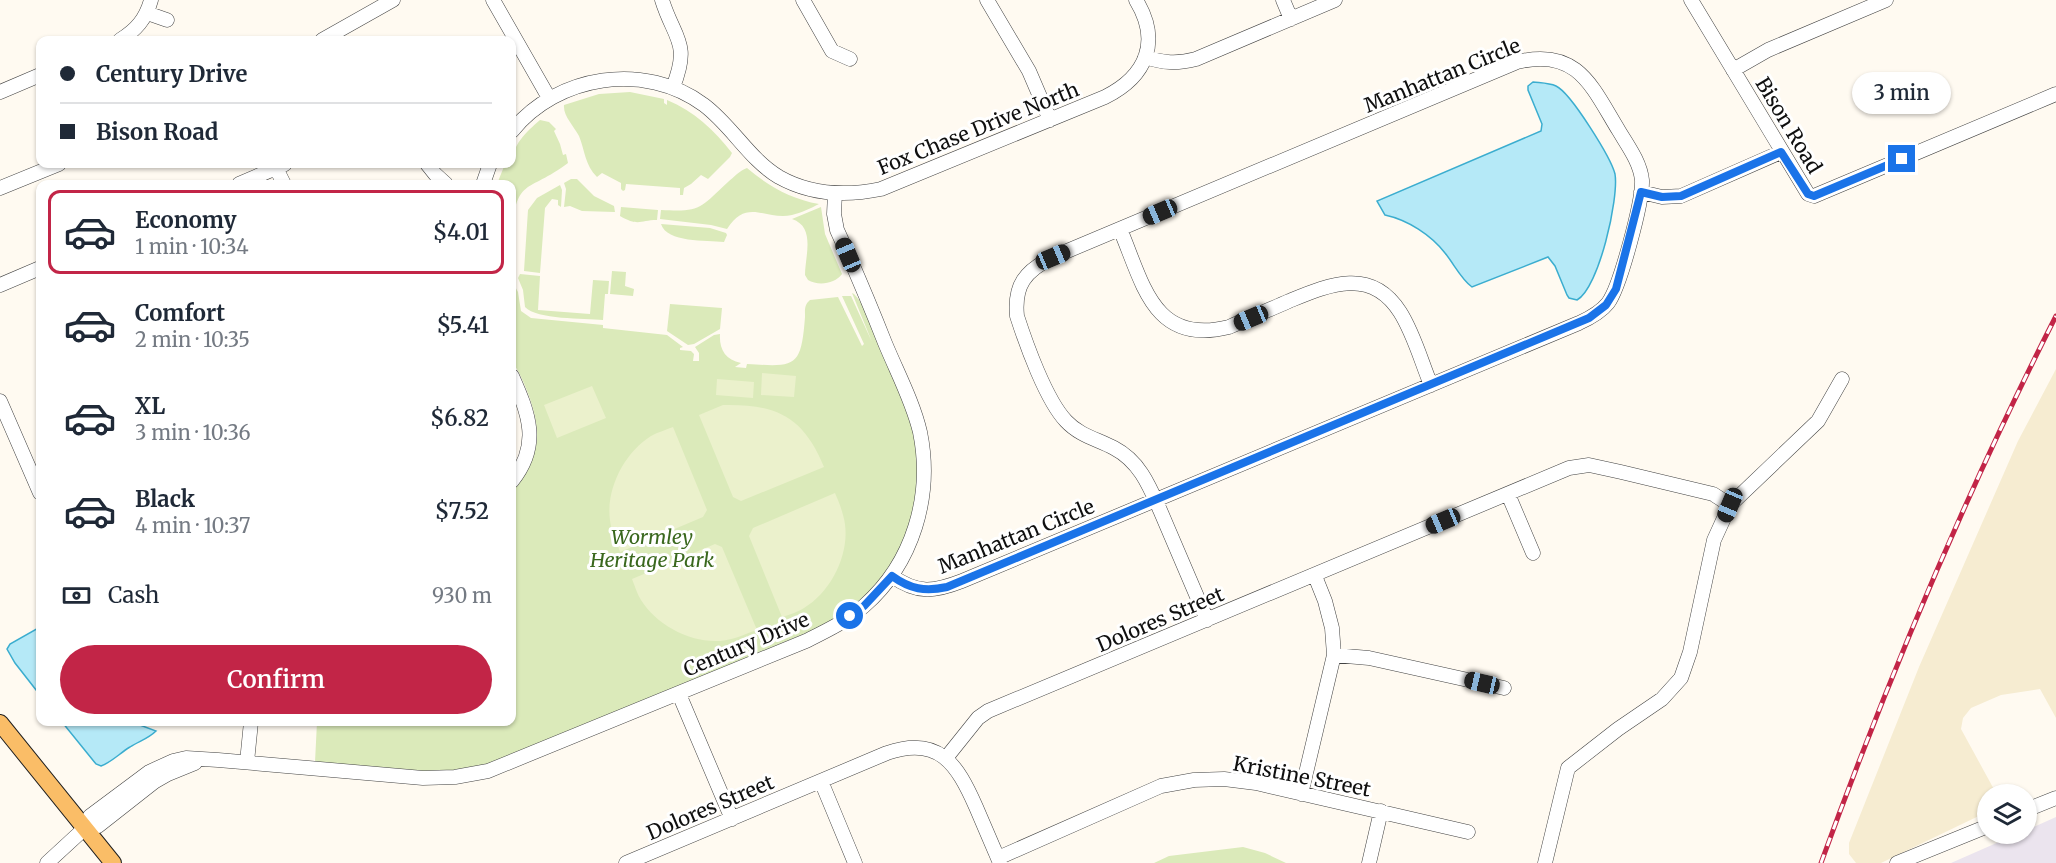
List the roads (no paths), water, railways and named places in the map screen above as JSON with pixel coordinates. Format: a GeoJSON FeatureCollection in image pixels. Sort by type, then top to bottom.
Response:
{"type":"FeatureCollection","features":[{"type":"Feature","properties":{"kind":"main road"},"geometry":{"type":"LineString","coordinates":[[0,723],[113,863]]}},
{"type":"Feature","properties":{"kind":"street"},"geometry":{"type":"LineString","coordinates":[[329,36],[393,0]]}},
{"type":"Feature","properties":{"kind":"street"},"geometry":{"type":"LineString","coordinates":[[493,0],[514,36]]}},
{"type":"Feature","properties":{"kind":"street"},"geometry":{"type":"LineString","coordinates":[[662,0],[678,35],[681,50],[680,66],[673,87]]}},
{"type":"Feature","properties":{"kind":"street"},"geometry":{"type":"LineString","coordinates":[[803,0],[832,51],[850,59]]}},
{"type":"Feature","properties":{"kind":"street"},"geometry":{"type":"LineString","coordinates":[[987,0],[1029,70],[1050,120]]}},
{"type":"Feature","properties":{"kind":"street","name":"Fox Chase Drive North"},"geometry":{"type":"LineString","coordinates":[[516,127],[537,105],[567,89],[597,80],[650,81],[673,87],[704,104],[719,117],[761,164],[780,177],[800,186],[835,193],[865,193],[889,187],[1125,86],[1135,77],[1149,43],[1144,15],[1136,0]]}},
{"type":"Feature","properties":{"kind":"street"},"geometry":{"type":"LineString","coordinates":[[1283,0],[1291,19]]}},
{"type":"Feature","properties":{"kind":"street"},"geometry":{"type":"LineString","coordinates":[[1145,57],[1166,63],[1181,63],[1196,59],[1335,0]]}},
{"type":"Feature","properties":{"kind":"street","name":"Bison Road"},"geometry":{"type":"LineString","coordinates":[[1691,0],[1781,152],[1808,194],[1814,196],[2056,94]]}},
{"type":"Feature","properties":{"kind":"street"},"geometry":{"type":"LineString","coordinates":[[1733,70],[1768,50],[1886,0]]}},
{"type":"Feature","properties":{"kind":"street"},"geometry":{"type":"LineString","coordinates":[[125,36],[137,27],[149,6],[167,20]]}},
{"type":"Feature","properties":{"kind":"street"},"geometry":{"type":"LineString","coordinates":[[516,40],[549,98]]}},
{"type":"Feature","properties":{"kind":"street"},"geometry":{"type":"LineString","coordinates":[[1559,61],[1564,46]]}},
{"type":"Feature","properties":{"kind":"street","name":"Manhattan Circle"},"geometry":{"type":"LineString","coordinates":[[892,576],[920,590],[947,587],[1579,323],[1598,313],[1606,305],[1620,279],[1642,180],[1636,162],[1585,78],[1573,68],[1547,58],[1533,58],[1518,62],[1037,265],[1013,285],[1017,316],[1053,403],[1076,431],[1114,448],[1137,466],[1147,481],[1155,500]]}},
{"type":"Feature","properties":{"kind":"street"},"geometry":{"type":"LineString","coordinates":[[0,92],[36,77]]}},
{"type":"Feature","properties":{"kind":"street"},"geometry":{"type":"LineString","coordinates":[[1641,192],[1662,197],[1681,196],[1781,152]]}},
{"type":"Feature","properties":{"kind":"street"},"geometry":{"type":"LineString","coordinates":[[0,188],[49,168]]}},
{"type":"Feature","properties":{"kind":"street"},"geometry":{"type":"LineString","coordinates":[[248,180],[275,168]]}},
{"type":"Feature","properties":{"kind":"street"},"geometry":{"type":"LineString","coordinates":[[431,168],[442,180]]}},
{"type":"Feature","properties":{"kind":"street","name":"Century Drive"},"geometry":{"type":"LineString","coordinates":[[47,863],[85,828],[90,816],[148,772],[173,761],[186,758],[247,762],[412,778],[454,777],[488,771],[806,641],[836,626],[864,606],[892,576],[906,553],[916,527],[923,498],[924,465],[920,431],[907,395],[837,230],[834,214],[835,193]]}},
{"type":"Feature","properties":{"kind":"street"},"geometry":{"type":"LineString","coordinates":[[1120,229],[1154,305],[1166,319],[1178,327],[1194,331],[1212,331],[1228,327],[1335,284],[1355,283],[1372,287],[1387,297],[1400,312],[1431,385]]}},
{"type":"Feature","properties":{"kind":"street"},"geometry":{"type":"LineString","coordinates":[[0,285],[36,270]]}},
{"type":"Feature","properties":{"kind":"street"},"geometry":{"type":"LineString","coordinates":[[1545,863],[1568,768],[1618,729],[1662,699],[1681,678],[1690,652],[1714,540],[1730,505],[1818,421],[1842,379]]}},
{"type":"Feature","properties":{"kind":"street"},"geometry":{"type":"LineString","coordinates":[[516,386],[530,430],[526,457],[516,476]]}},
{"type":"Feature","properties":{"kind":"street"},"geometry":{"type":"LineString","coordinates":[[0,401],[36,484]]}},
{"type":"Feature","properties":{"kind":"street","name":"Dolores Street"},"geometry":{"type":"LineString","coordinates":[[627,863],[901,748],[930,749],[946,758],[978,718],[988,711],[1569,468],[1589,465],[1713,494],[1730,505]]}},
{"type":"Feature","properties":{"kind":"street"},"geometry":{"type":"LineString","coordinates":[[1508,494],[1533,553]]}},
{"type":"Feature","properties":{"kind":"street"},"geometry":{"type":"LineString","coordinates":[[1155,500],[1207,620]]}},
{"type":"Feature","properties":{"kind":"street"},"geometry":{"type":"LineString","coordinates":[[1302,794],[1334,654],[1332,628],[1315,576]]}},
{"type":"Feature","properties":{"kind":"street"},"geometry":{"type":"LineString","coordinates":[[1334,654],[1370,658],[1504,688]]}},
{"type":"Feature","properties":{"kind":"street"},"geometry":{"type":"LineString","coordinates":[[679,694],[732,819]]}},
{"type":"Feature","properties":{"kind":"street"},"geometry":{"type":"LineString","coordinates":[[247,762],[251,726]]}},
{"type":"Feature","properties":{"kind":"street"},"geometry":{"type":"LineString","coordinates":[[946,758],[962,777],[999,860]]}},
{"type":"Feature","properties":{"kind":"street","name":"Kristine Street"},"geometry":{"type":"LineString","coordinates":[[999,860],[1161,786],[1194,780],[1224,779],[1256,783],[1468,832]]}},
{"type":"Feature","properties":{"kind":"street"},"geometry":{"type":"LineString","coordinates":[[821,781],[855,863]]}},
{"type":"Feature","properties":{"kind":"street"},"geometry":{"type":"LineString","coordinates":[[2037,806],[2056,798]]}},
{"type":"Feature","properties":{"kind":"street"},"geometry":{"type":"LineString","coordinates":[[1370,863],[1381,811]]}},
{"type":"Feature","properties":{"kind":"street"},"geometry":{"type":"LineString","coordinates":[[1897,863],[1977,830]]}},
{"type":"Feature","properties":{"kind":"water"},"geometry":{"type":"Polygon","coordinates":[[[1533,82],[1556,86],[1563,91],[1599,141],[1615,174],[1614,202],[1606,242],[1593,279],[1577,300],[1569,298],[1555,266],[1548,257],[1472,287],[1433,240],[1410,224],[1385,215],[1377,201],[1541,131],[1542,124],[1528,90],[1528,86],[1533,82]]]}},
{"type":"Feature","properties":{"kind":"water"},"geometry":{"type":"Polygon","coordinates":[[[36,629],[36,690],[7,649],[10,644],[36,629]]]}},
{"type":"Feature","properties":{"kind":"water"},"geometry":{"type":"Polygon","coordinates":[[[65,726],[143,726],[156,731],[109,762],[101,766],[96,764],[65,726]]]}},
{"type":"Feature","properties":{"kind":"railway"},"geometry":{"type":"LineString","coordinates":[[1821,863],[1930,586],[1991,450],[2056,316]]}},
{"type":"Feature","properties":{"kind":"park label","name":"Wormley Heritage Park"},"geometry":{"type":"Point","coordinates":[652,548]}}]}
